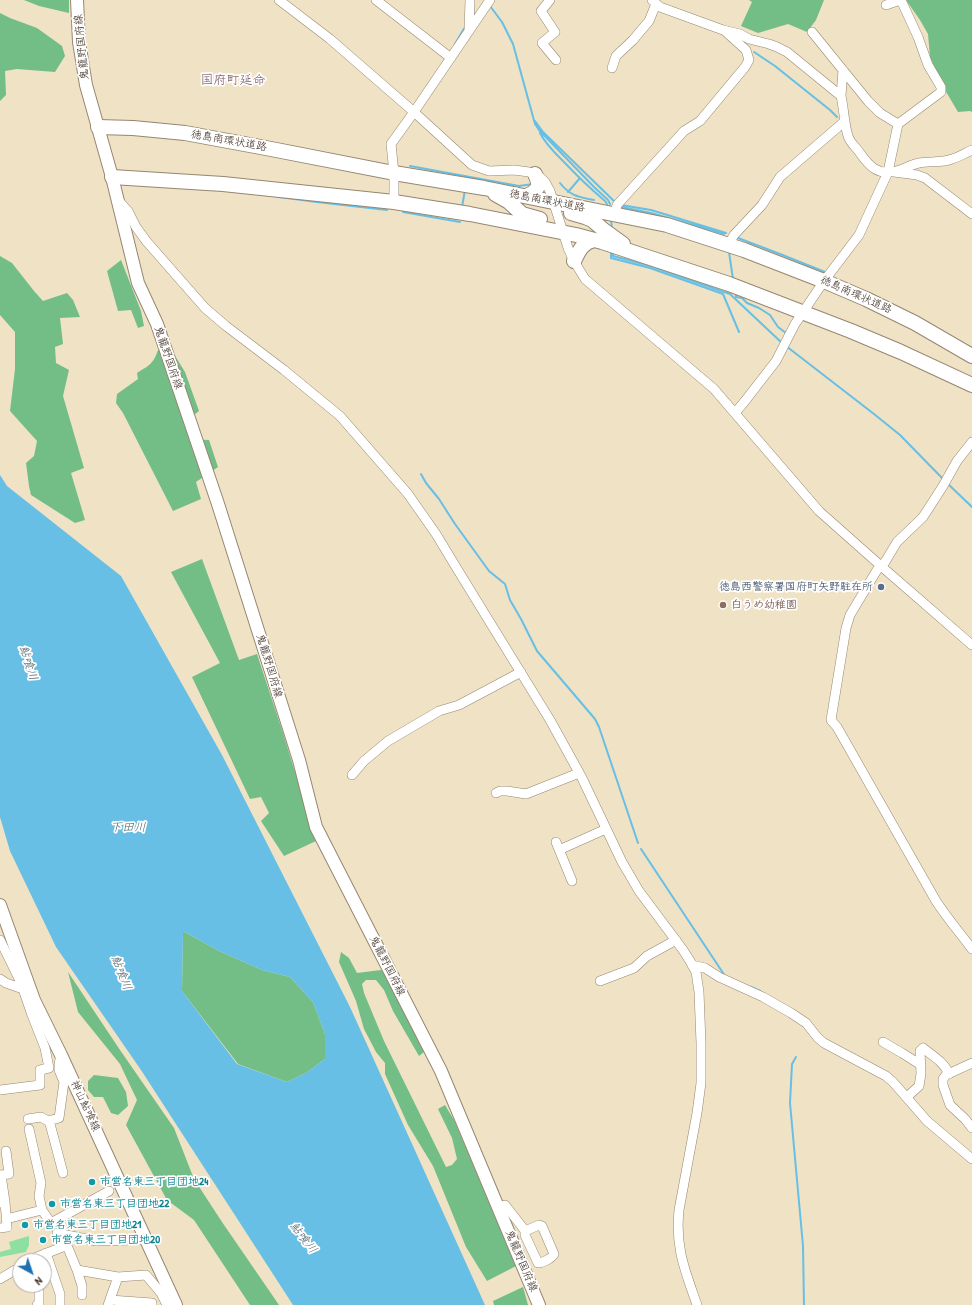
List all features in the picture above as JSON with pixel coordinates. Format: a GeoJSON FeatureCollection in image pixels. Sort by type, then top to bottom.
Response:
{"type":"FeatureCollection","features":[{"type":"Feature","properties":{"kind":"highway","name":"徳島南環状道路"},"geometry":{"type":"LineString","coordinates":[[98,127],[133,128],[185,133],[394,173],[527,196],[667,225],[728,245],[824,281],[866,299],[915,323],[972,356]]}},
{"type":"Feature","properties":{"kind":"highway"},"geometry":{"type":"LineString","coordinates":[[527,196],[536,190],[538,186],[538,181],[535,174]]}},
{"type":"Feature","properties":{"kind":"highway"},"geometry":{"type":"LineString","coordinates":[[112,177],[223,184],[394,202],[470,214],[563,232],[594,240],[729,284],[851,331],[972,385]]}},
{"type":"Feature","properties":{"kind":"highway"},"geometry":{"type":"LineString","coordinates":[[484,188],[509,202],[522,214],[546,221],[563,232]]}},
{"type":"Feature","properties":{"kind":"highway"},"geometry":{"type":"LineString","coordinates":[[554,202],[571,213],[592,220],[635,253]]}},
{"type":"Feature","properties":{"kind":"highway"},"geometry":{"type":"LineString","coordinates":[[574,261],[581,248],[594,240]]}},
{"type":"Feature","properties":{"kind":"main road","name":"鬼籠野国府線"},"geometry":{"type":"LineString","coordinates":[[77,0],[79,42],[86,85],[112,177],[138,283],[157,324],[218,504],[299,760],[316,827],[441,1071],[539,1305]]}},
{"type":"Feature","properties":{"kind":"main road","name":"神山鮎喰線"},"geometry":{"type":"LineString","coordinates":[[0,904],[34,1000],[62,1055],[176,1305]]}},
{"type":"Feature","properties":{"kind":"street"},"geometry":{"type":"LineString","coordinates":[[279,0],[330,39],[472,165],[489,171],[514,170],[529,172],[540,177],[545,182],[554,202],[574,261],[585,279],[714,389],[819,511],[972,645]]}},
{"type":"Feature","properties":{"kind":"street"},"geometry":{"type":"LineString","coordinates":[[469,30],[470,0]]}},
{"type":"Feature","properties":{"kind":"street"},"geometry":{"type":"LineString","coordinates":[[550,0],[541,11],[555,32],[542,43],[556,60]]}},
{"type":"Feature","properties":{"kind":"street"},"geometry":{"type":"LineString","coordinates":[[735,413],[776,361],[795,324],[804,313],[824,281],[859,235],[891,172],[898,124],[941,92],[941,87],[928,64],[918,37],[900,0],[886,5]]}},
{"type":"Feature","properties":{"kind":"street"},"geometry":{"type":"LineString","coordinates":[[380,1],[451,58]]}},
{"type":"Feature","properties":{"kind":"street"},"geometry":{"type":"LineString","coordinates":[[394,202],[394,173],[391,144],[451,58],[487,1]]}},
{"type":"Feature","properties":{"kind":"street"},"geometry":{"type":"LineString","coordinates":[[612,68],[616,56],[633,40],[649,21],[654,2],[660,7],[723,30],[740,34],[749,40],[769,44],[787,52],[842,96]]}},
{"type":"Feature","properties":{"kind":"street"},"geometry":{"type":"LineString","coordinates":[[615,214],[617,205],[684,131],[700,121],[746,67],[749,60],[746,50],[723,30]]}},
{"type":"Feature","properties":{"kind":"street"},"geometry":{"type":"LineString","coordinates":[[812,32],[842,70],[880,113],[898,124]]}},
{"type":"Feature","properties":{"kind":"street"},"geometry":{"type":"LineString","coordinates":[[842,70],[842,96],[848,136],[864,160],[873,169],[879,171],[917,175],[925,178],[972,214]]}},
{"type":"Feature","properties":{"kind":"street"},"geometry":{"type":"LineString","coordinates":[[728,245],[734,235],[762,205],[780,177],[845,121]]}},
{"type":"Feature","properties":{"kind":"street"},"geometry":{"type":"LineString","coordinates":[[891,172],[910,165],[952,159],[968,152],[968,162]]}},
{"type":"Feature","properties":{"kind":"street"},"geometry":{"type":"LineString","coordinates":[[118,200],[128,211],[146,242],[205,308],[340,416],[408,494],[440,541],[550,720],[579,773],[622,862],[639,891],[676,940],[696,972],[699,992],[701,1043],[700,1089],[696,1120],[678,1210],[677,1225],[680,1254],[697,1305]]}},
{"type":"Feature","properties":{"kind":"street"},"geometry":{"type":"LineString","coordinates":[[972,442],[956,460],[946,481],[923,517],[897,542],[885,562],[877,570],[850,615],[846,628],[831,720],[840,733],[936,901],[972,949]]}},
{"type":"Feature","properties":{"kind":"street"},"geometry":{"type":"LineString","coordinates":[[352,775],[364,761],[388,741],[439,711],[459,705],[521,672]]}},
{"type":"Feature","properties":{"kind":"street"},"geometry":{"type":"LineString","coordinates":[[496,793],[500,791],[507,791],[526,794],[579,773]]}},
{"type":"Feature","properties":{"kind":"street"},"geometry":{"type":"LineString","coordinates":[[572,881],[557,846],[606,829]]}},
{"type":"Feature","properties":{"kind":"street"},"geometry":{"type":"LineString","coordinates":[[0,940],[23,989],[45,1048],[49,1068],[40,1070],[40,1085],[0,1090]]}},
{"type":"Feature","properties":{"kind":"street"},"geometry":{"type":"LineString","coordinates":[[600,981],[634,968],[647,956],[676,940]]}},
{"type":"Feature","properties":{"kind":"street"},"geometry":{"type":"LineString","coordinates":[[692,965],[704,968],[719,977],[763,997],[791,1013],[806,1023],[824,1043],[886,1076],[907,1097],[927,1121],[972,1159]]}},
{"type":"Feature","properties":{"kind":"street"},"geometry":{"type":"LineString","coordinates":[[0,979],[6,983],[23,989],[34,1000]]}},
{"type":"Feature","properties":{"kind":"street"},"geometry":{"type":"LineString","coordinates":[[883,1042],[921,1065]]}},
{"type":"Feature","properties":{"kind":"street"},"geometry":{"type":"LineString","coordinates":[[907,1097],[919,1086],[922,1074],[920,1051],[923,1048],[943,1063],[947,1067],[949,1074]]}},
{"type":"Feature","properties":{"kind":"street"},"geometry":{"type":"LineString","coordinates":[[28,1119],[41,1117],[50,1120],[59,1118],[64,1082],[59,1070],[62,1055]]}},
{"type":"Feature","properties":{"kind":"street"},"geometry":{"type":"LineString","coordinates":[[972,1063],[946,1074],[943,1079],[943,1085],[950,1105],[972,1128]]}},
{"type":"Feature","properties":{"kind":"street"},"geometry":{"type":"LineString","coordinates":[[50,1120],[63,1173]]}},
{"type":"Feature","properties":{"kind":"street"},"geometry":{"type":"LineString","coordinates":[[29,1129],[41,1183],[39,1196],[42,1210],[65,1246],[68,1248],[82,1286],[82,1295]]}},
{"type":"Feature","properties":{"kind":"street"},"geometry":{"type":"LineString","coordinates":[[0,1228],[7,1227],[2,1203],[0,1175],[9,1174],[7,1155],[17,1157]]}},
{"type":"Feature","properties":{"kind":"street"},"geometry":{"type":"LineString","coordinates":[[51,1223],[109,1191]]}},
{"type":"Feature","properties":{"kind":"street"},"geometry":{"type":"LineString","coordinates":[[498,1207],[505,1205],[525,1230]]}},
{"type":"Feature","properties":{"kind":"street"},"geometry":{"type":"LineString","coordinates":[[6,1219],[42,1210]]}},
{"type":"Feature","properties":{"kind":"street"},"geometry":{"type":"LineString","coordinates":[[57,1234],[96,1241],[132,1240]]}},
{"type":"Feature","properties":{"kind":"street"},"geometry":{"type":"LineString","coordinates":[[46,1253],[65,1246]]}},
{"type":"Feature","properties":{"kind":"street"},"geometry":{"type":"LineString","coordinates":[[77,1270],[118,1276],[146,1275],[167,1305]]}},
{"type":"Feature","properties":{"kind":"street"},"geometry":{"type":"LineString","coordinates":[[52,1271],[60,1294],[60,1305]]}},
{"type":"Feature","properties":{"kind":"street"},"geometry":{"type":"LineString","coordinates":[[0,1279],[12,1272]]}},
{"type":"Feature","properties":{"kind":"street"},"geometry":{"type":"LineString","coordinates":[[118,1276],[109,1303],[152,1303],[152,1305]]}},
{"type":"Feature","properties":{"kind":"street"},"geometry":{"type":"LineString","coordinates":[[37,1305],[39,1305],[39,1293]]}},
{"type":"Feature","properties":{"kind":"green space"},"geometry":{"type":"Polygon","coordinates":[[[24,0],[69,0],[69,13],[39,6],[24,0]]]}},
{"type":"Feature","properties":{"kind":"green space"},"geometry":{"type":"Polygon","coordinates":[[[749,0],[824,0],[816,20],[807,32],[788,24],[758,33],[741,26],[752,2],[749,0]]]}},
{"type":"Feature","properties":{"kind":"green space"},"geometry":{"type":"Polygon","coordinates":[[[906,0],[972,0],[972,112],[958,112],[945,90],[930,57],[928,34],[906,0]]]}},
{"type":"Feature","properties":{"kind":"green space"},"geometry":{"type":"Polygon","coordinates":[[[0,13],[37,28],[62,46],[65,56],[55,72],[17,69],[5,71],[6,95],[0,101],[0,13]]]}},
{"type":"Feature","properties":{"kind":"green space"},"geometry":{"type":"Polygon","coordinates":[[[0,256],[12,263],[43,301],[67,293],[73,300],[80,317],[60,318],[63,344],[55,347],[56,363],[69,370],[63,396],[84,468],[71,473],[85,520],[75,523],[31,495],[26,463],[34,456],[37,441],[10,411],[15,369],[15,332],[0,315],[0,256]]]}},
{"type":"Feature","properties":{"kind":"green space"},"geometry":{"type":"Polygon","coordinates":[[[121,260],[141,311],[144,326],[138,328],[131,310],[118,311],[107,271],[121,260]]]}},
{"type":"Feature","properties":{"kind":"green space"},"geometry":{"type":"Polygon","coordinates":[[[158,350],[174,354],[185,372],[199,411],[184,423],[189,439],[209,440],[218,467],[196,482],[201,499],[173,511],[123,413],[116,403],[117,394],[138,379],[137,373],[150,364],[158,350]]]}},
{"type":"Feature","properties":{"kind":"green space"},"geometry":{"type":"Polygon","coordinates":[[[202,559],[239,660],[257,654],[316,841],[284,856],[261,821],[269,813],[261,797],[250,799],[192,677],[220,663],[171,572],[202,559]]]}},
{"type":"Feature","properties":{"kind":"green space"},"geometry":{"type":"Polygon","coordinates":[[[183,931],[219,951],[262,970],[290,977],[313,1002],[325,1034],[325,1059],[306,1073],[287,1082],[238,1064],[182,991],[183,931]]]}},
{"type":"Feature","properties":{"kind":"green space"},"geometry":{"type":"Polygon","coordinates":[[[341,952],[349,958],[357,973],[381,970],[388,977],[424,1052],[419,1056],[393,1011],[384,990],[376,980],[366,980],[362,984],[364,993],[384,1041],[446,1167],[452,1165],[457,1159],[452,1138],[438,1109],[445,1105],[454,1120],[516,1266],[487,1281],[466,1247],[433,1166],[408,1125],[385,1074],[385,1063],[376,1052],[364,1029],[356,1001],[339,962],[341,952]]]}},
{"type":"Feature","properties":{"kind":"green space"},"geometry":{"type":"Polygon","coordinates":[[[68,972],[174,1128],[194,1179],[279,1305],[250,1305],[194,1220],[167,1200],[126,1125],[137,1100],[120,1064],[78,1012],[68,972]]]}},
{"type":"Feature","properties":{"kind":"green space"},"geometry":{"type":"Polygon","coordinates":[[[94,1075],[118,1078],[126,1092],[128,1106],[118,1115],[111,1113],[103,1097],[94,1097],[88,1090],[88,1081],[94,1075]]]}},
{"type":"Feature","properties":{"kind":"green space"},"geometry":{"type":"Polygon","coordinates":[[[29,1236],[29,1245],[26,1252],[12,1253],[12,1255],[0,1257],[0,1252],[11,1249],[9,1242],[29,1236]]]}},
{"type":"Feature","properties":{"kind":"green space"},"geometry":{"type":"Polygon","coordinates":[[[523,1287],[528,1305],[494,1305],[493,1301],[523,1287]]]}},
{"type":"Feature","properties":{"kind":"water","name":"下田川"},"geometry":{"type":"Polygon","coordinates":[[[0,475],[7,486],[121,576],[222,755],[350,1007],[485,1305],[293,1305],[141,1070],[56,947],[10,851],[0,817],[0,475]],[[183,931],[182,991],[237,1064],[287,1082],[306,1073],[325,1059],[325,1034],[313,1002],[290,977],[262,970],[219,951],[183,931]]]}},
{"type":"Feature","properties":{"kind":"waterway"},"geometry":{"type":"LineString","coordinates":[[490,6],[502,22],[513,44],[535,124],[539,130],[608,200],[610,204]]}},
{"type":"Feature","properties":{"kind":"waterway"},"geometry":{"type":"LineString","coordinates":[[455,44],[465,27]]}},
{"type":"Feature","properties":{"kind":"waterway"},"geometry":{"type":"LineString","coordinates":[[754,52],[775,66],[837,117]]}},
{"type":"Feature","properties":{"kind":"waterway"},"geometry":{"type":"LineString","coordinates":[[535,121],[543,132],[615,202]]}},
{"type":"Feature","properties":{"kind":"waterway"},"geometry":{"type":"LineString","coordinates":[[540,133],[545,142],[555,153],[607,204]]}},
{"type":"Feature","properties":{"kind":"waterway"},"geometry":{"type":"LineString","coordinates":[[410,166],[519,186],[533,184]]}},
{"type":"Feature","properties":{"kind":"waterway"},"geometry":{"type":"LineString","coordinates":[[568,192],[580,178]]}},
{"type":"Feature","properties":{"kind":"waterway"},"geometry":{"type":"LineString","coordinates":[[560,183],[567,191],[579,197],[594,200]]}},
{"type":"Feature","properties":{"kind":"waterway"},"geometry":{"type":"LineString","coordinates":[[462,207],[465,190]]}},
{"type":"Feature","properties":{"kind":"waterway"},"geometry":{"type":"LineString","coordinates":[[279,197],[387,210]]}},
{"type":"Feature","properties":{"kind":"waterway"},"geometry":{"type":"LineString","coordinates":[[621,205],[651,210],[726,233]]}},
{"type":"Feature","properties":{"kind":"waterway"},"geometry":{"type":"LineString","coordinates":[[621,207],[651,213],[724,234]]}},
{"type":"Feature","properties":{"kind":"waterway"},"geometry":{"type":"LineString","coordinates":[[403,212],[460,222]]}},
{"type":"Feature","properties":{"kind":"waterway"},"geometry":{"type":"LineString","coordinates":[[611,220],[612,229]]}},
{"type":"Feature","properties":{"kind":"waterway"},"geometry":{"type":"LineString","coordinates":[[738,238],[825,272]]}},
{"type":"Feature","properties":{"kind":"waterway"},"geometry":{"type":"LineString","coordinates":[[729,252],[733,279]]}},
{"type":"Feature","properties":{"kind":"waterway"},"geometry":{"type":"LineString","coordinates":[[611,253],[611,258],[650,268],[723,294],[739,332]]}},
{"type":"Feature","properties":{"kind":"waterway"},"geometry":{"type":"LineString","coordinates":[[613,253],[613,256],[651,266],[730,294],[782,343]]}},
{"type":"Feature","properties":{"kind":"waterway"},"geometry":{"type":"LineString","coordinates":[[736,294],[736,297],[742,298],[747,303],[770,315],[778,327],[786,333]]}},
{"type":"Feature","properties":{"kind":"waterway"},"geometry":{"type":"LineString","coordinates":[[786,346],[900,435],[944,480]]}},
{"type":"Feature","properties":{"kind":"waterway"},"geometry":{"type":"LineString","coordinates":[[421,474],[489,571],[505,584],[510,600],[537,651],[595,719],[638,843]]}},
{"type":"Feature","properties":{"kind":"waterway"},"geometry":{"type":"LineString","coordinates":[[947,483],[972,507]]}},
{"type":"Feature","properties":{"kind":"waterway"},"geometry":{"type":"LineString","coordinates":[[641,849],[725,976]]}},
{"type":"Feature","properties":{"kind":"waterway"},"geometry":{"type":"LineString","coordinates":[[751,987],[760,991]]}},
{"type":"Feature","properties":{"kind":"waterway"},"geometry":{"type":"LineString","coordinates":[[796,1057],[792,1064],[790,1103],[803,1246],[804,1305]]}},
{"type":"Feature","properties":{"kind":"place","name":"徳島西警察署国府町矢野駐在所"},"geometry":{"type":"Point","coordinates":[881,587]}},
{"type":"Feature","properties":{"kind":"place","name":"白うめ幼稚園"},"geometry":{"type":"Point","coordinates":[723,605]}},
{"type":"Feature","properties":{"kind":"place","name":"市営名東三丁目団地24"},"geometry":{"type":"Point","coordinates":[92,1182]}},
{"type":"Feature","properties":{"kind":"place","name":"市営名東三丁目団地22"},"geometry":{"type":"Point","coordinates":[52,1204]}},
{"type":"Feature","properties":{"kind":"place","name":"市営名東三丁目団地21"},"geometry":{"type":"Point","coordinates":[25,1225]}},
{"type":"Feature","properties":{"kind":"place","name":"市営名東三丁目団地20"},"geometry":{"type":"Point","coordinates":[43,1240]}},
{"type":"Feature","properties":{"kind":"district","name":"国府町延命"},"geometry":{"type":"Point","coordinates":[233,81]}},
{"type":"Feature","properties":{"kind":"water label","name":"鮎喰川"},"geometry":{"type":"Point","coordinates":[28,663]}},
{"type":"Feature","properties":{"kind":"water label","name":"鮎喰川"},"geometry":{"type":"Point","coordinates":[121,973]}},
{"type":"Feature","properties":{"kind":"water label","name":"鮎喰川"},"geometry":{"type":"Point","coordinates":[303,1238]}}]}
